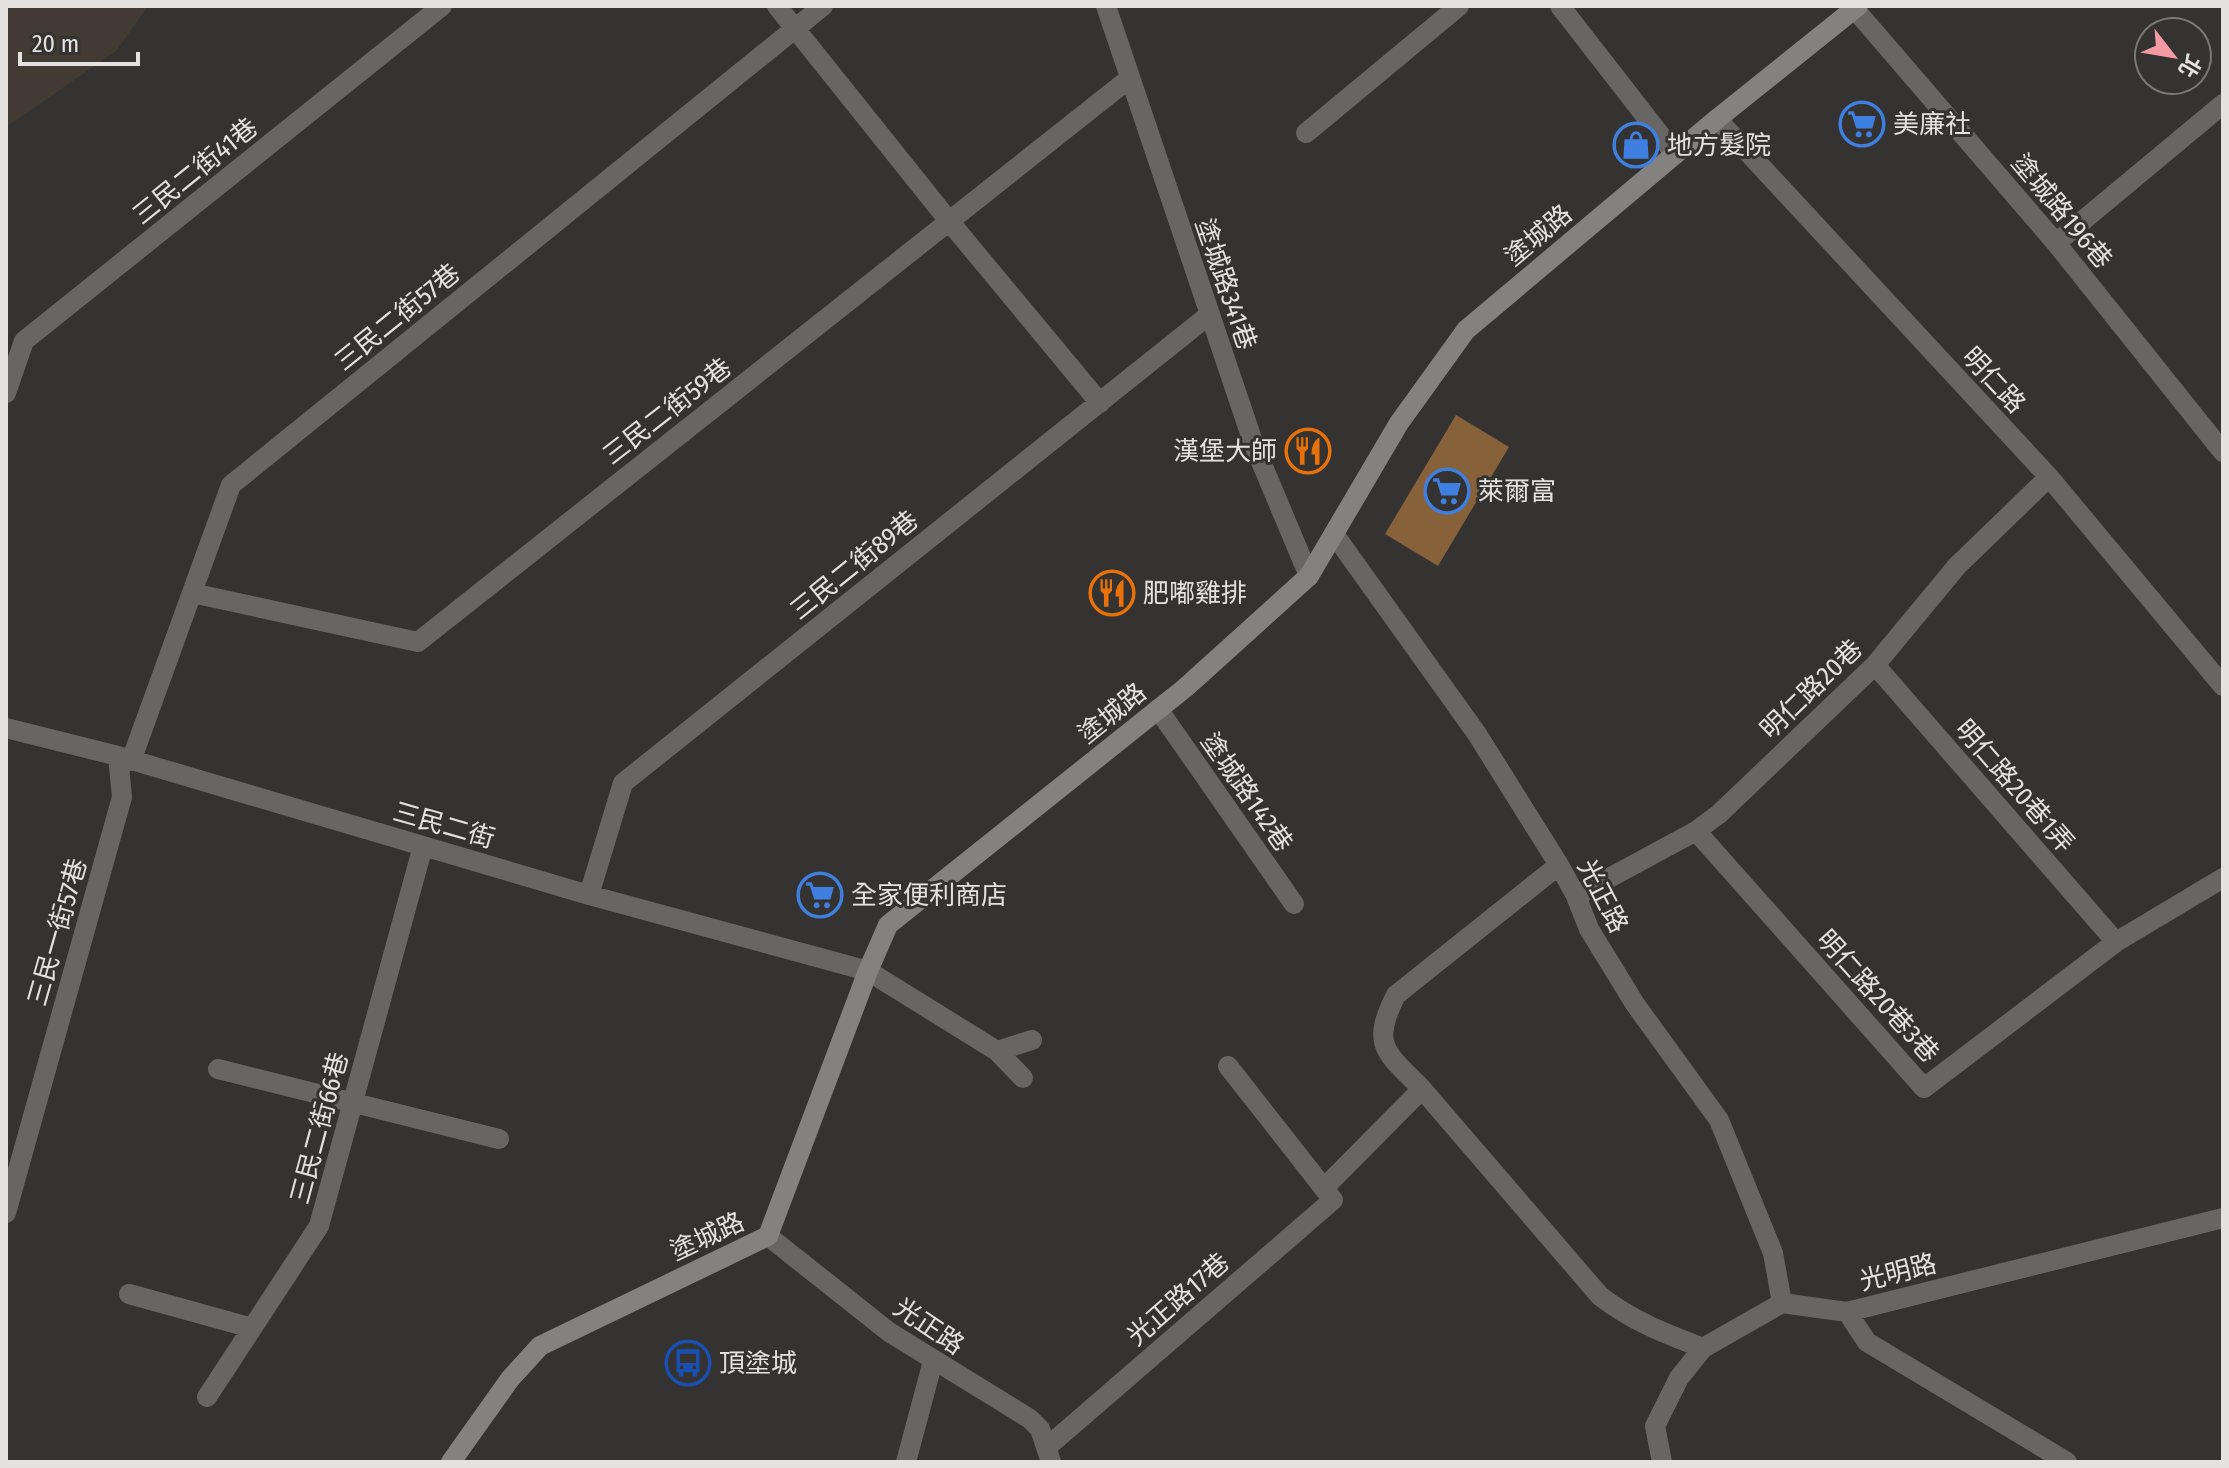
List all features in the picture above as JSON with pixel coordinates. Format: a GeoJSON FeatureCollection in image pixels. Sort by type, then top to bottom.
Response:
{"type":"FeatureCollection","features":[{"type":"Feature","properties":{"kind":"street","name":"三民二街41巷"},"geometry":{"type":"LineString","coordinates":[[6,393],[24,341],[442,6]]}},
{"type":"Feature","properties":{"kind":"street"},"geometry":{"type":"LineString","coordinates":[[777,6],[1100,403]]}},
{"type":"Feature","properties":{"kind":"street","name":"三民二街57巷"},"geometry":{"type":"LineString","coordinates":[[125,758],[192,593],[231,485],[823,6]]}},
{"type":"Feature","properties":{"kind":"street","name":"塗城路341巷"},"geometry":{"type":"LineString","coordinates":[[1106,6],[1254,445],[1309,576]]}},
{"type":"Feature","properties":{"kind":"street"},"geometry":{"type":"LineString","coordinates":[[1306,133],[1459,6]]}},
{"type":"Feature","properties":{"kind":"street"},"geometry":{"type":"LineString","coordinates":[[1560,6],[1675,154]]}},
{"type":"Feature","properties":{"kind":"street","name":"塗城路"},"geometry":{"type":"LineString","coordinates":[[451,1462],[510,1379],[540,1346],[768,1236],[888,925],[1185,688],[1309,576],[1399,423],[1466,330],[1855,7]]}},
{"type":"Feature","properties":{"kind":"street","name":"塗城路196巷"},"geometry":{"type":"LineString","coordinates":[[1855,7],[2056,243],[2223,452]]}},
{"type":"Feature","properties":{"kind":"street","name":"三民二街59巷"},"geometry":{"type":"LineString","coordinates":[[192,593],[418,642],[1130,78]]}},
{"type":"Feature","properties":{"kind":"street"},"geometry":{"type":"LineString","coordinates":[[2056,243],[2223,104]]}},
{"type":"Feature","properties":{"kind":"street","name":"明仁路"},"geometry":{"type":"LineString","coordinates":[[1717,119],[2049,477],[2223,686]]}},
{"type":"Feature","properties":{"kind":"street","name":"三民二街89巷"},"geometry":{"type":"LineString","coordinates":[[589,895],[623,783],[1209,315]]}},
{"type":"Feature","properties":{"kind":"street","name":"明仁路20巷"},"geometry":{"type":"LineString","coordinates":[[1576,896],[1696,831],[1719,814],[1875,665],[1957,566],[2049,477]]}},
{"type":"Feature","properties":{"kind":"street","name":"光正路"},"geometry":{"type":"LineString","coordinates":[[1334,534],[1477,734],[1559,865],[1589,929],[1635,1004],[1719,1120],[1773,1253],[1782,1303]]}},
{"type":"Feature","properties":{"kind":"street","name":"明仁路20巷1弄"},"geometry":{"type":"LineString","coordinates":[[1875,665],[2116,942]]}},
{"type":"Feature","properties":{"kind":"street","name":"塗城路142巷"},"geometry":{"type":"LineString","coordinates":[[1158,709],[1294,904]]}},
{"type":"Feature","properties":{"kind":"street","name":"三民二街"},"geometry":{"type":"LineString","coordinates":[[6,728],[125,758],[589,895],[868,971],[997,1051],[1023,1078]]}},
{"type":"Feature","properties":{"kind":"street","name":"三民一街57巷"},"geometry":{"type":"LineString","coordinates":[[6,1213],[122,797],[125,758]]}},
{"type":"Feature","properties":{"kind":"street","name":"明仁路20巷3巷"},"geometry":{"type":"LineString","coordinates":[[1696,831],[1924,1088],[2116,942]]}},
{"type":"Feature","properties":{"kind":"street","name":"三民二街66巷"},"geometry":{"type":"LineString","coordinates":[[207,1397],[319,1226],[423,846]]}},
{"type":"Feature","properties":{"kind":"street"},"geometry":{"type":"LineString","coordinates":[[1559,865],[1396,995],[1382,1022],[1382,1038],[1391,1057],[1600,1296],[1622,1313],[1655,1330],[1703,1348]]}},
{"type":"Feature","properties":{"kind":"street"},"geometry":{"type":"LineString","coordinates":[[2116,942],[2223,878]]}},
{"type":"Feature","properties":{"kind":"street"},"geometry":{"type":"LineString","coordinates":[[997,1051],[1032,1040]]}},
{"type":"Feature","properties":{"kind":"street"},"geometry":{"type":"LineString","coordinates":[[1228,1066],[1324,1188]]}},
{"type":"Feature","properties":{"kind":"street"},"geometry":{"type":"LineString","coordinates":[[218,1069],[499,1139]]}},
{"type":"Feature","properties":{"kind":"street","name":"光正路17巷"},"geometry":{"type":"LineString","coordinates":[[1049,1455],[1333,1200],[1324,1188],[1422,1089]]}},
{"type":"Feature","properties":{"kind":"street","name":"光明路"},"geometry":{"type":"LineString","coordinates":[[2067,1462],[1867,1342],[1847,1312],[2223,1218]]}},
{"type":"Feature","properties":{"kind":"street","name":"光正路"},"geometry":{"type":"LineString","coordinates":[[768,1236],[889,1332],[1030,1419],[1040,1429],[1049,1455]]}},
{"type":"Feature","properties":{"kind":"street"},"geometry":{"type":"LineString","coordinates":[[129,1294],[252,1328]]}},
{"type":"Feature","properties":{"kind":"street"},"geometry":{"type":"LineString","coordinates":[[1662,1462],[1655,1426],[1679,1378],[1703,1348],[1782,1303],[1847,1312]]}},
{"type":"Feature","properties":{"kind":"street"},"geometry":{"type":"LineString","coordinates":[[906,1462],[933,1361]]}},
{"type":"Feature","properties":{"kind":"shaded area"},"geometry":{"type":"Polygon","coordinates":[[[6,6],[148,6],[116,51],[6,127],[6,6]]]}},
{"type":"Feature","properties":{"kind":"building","name":"萊爾富"},"geometry":{"type":"Polygon","coordinates":[[[1456,415],[1509,447],[1438,566],[1385,534],[1456,415]]]}},
{"type":"Feature","properties":{"kind":"place","name":"美廉社"},"geometry":{"type":"Point","coordinates":[1862,124]}},
{"type":"Feature","properties":{"kind":"place","name":"地方髮院"},"geometry":{"type":"Point","coordinates":[1636,145]}},
{"type":"Feature","properties":{"kind":"place","name":"漢堡大師"},"geometry":{"type":"Point","coordinates":[1308,451]}},
{"type":"Feature","properties":{"kind":"place","name":"萊爾富"},"geometry":{"type":"Point","coordinates":[1447,491]}},
{"type":"Feature","properties":{"kind":"place","name":"肥嘟雞排"},"geometry":{"type":"Point","coordinates":[1112,593]}},
{"type":"Feature","properties":{"kind":"place","name":"全家便利商店"},"geometry":{"type":"Point","coordinates":[820,895]}},
{"type":"Feature","properties":{"kind":"place","name":"頂塗城"},"geometry":{"type":"Point","coordinates":[688,1363]}}]}
